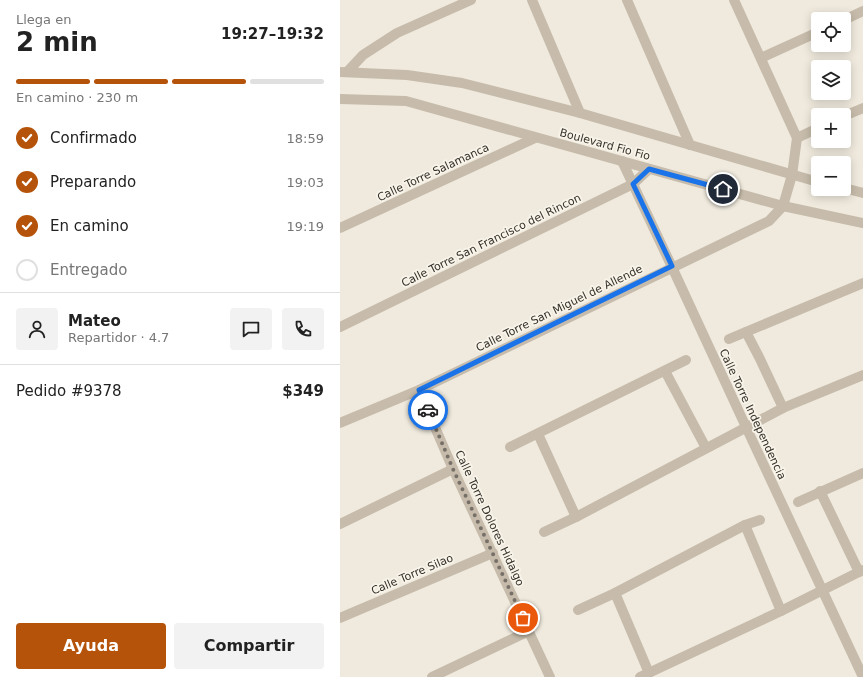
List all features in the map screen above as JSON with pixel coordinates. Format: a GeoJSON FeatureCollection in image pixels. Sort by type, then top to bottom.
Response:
{"type":"FeatureCollection","features":[{"type":"Feature","properties":{"kind":"street"},"geometry":{"type":"LineString","coordinates":[[344,72],[363,54],[397,33],[471,0]]}},
{"type":"Feature","properties":{"kind":"street"},"geometry":{"type":"LineString","coordinates":[[532,0],[580,113]]}},
{"type":"Feature","properties":{"kind":"street"},"geometry":{"type":"LineString","coordinates":[[628,0],[690,145]]}},
{"type":"Feature","properties":{"kind":"street"},"geometry":{"type":"LineString","coordinates":[[734,0],[797,138],[792,175],[783,206]]}},
{"type":"Feature","properties":{"kind":"street"},"geometry":{"type":"LineString","coordinates":[[851,17],[863,11]]}},
{"type":"Feature","properties":{"kind":"street"},"geometry":{"type":"LineString","coordinates":[[761,58],[811,35]]}},
{"type":"Feature","properties":{"kind":"street","name":"Boulevard Fio Fio"},"geometry":{"type":"LineString","coordinates":[[344,72],[407,76],[462,83],[580,113],[811,180]]}},
{"type":"Feature","properties":{"kind":"street","name":"Boulevard Fio Fio"},"geometry":{"type":"LineString","coordinates":[[340,99],[406,101],[783,206],[863,223]]}},
{"type":"Feature","properties":{"kind":"street"},"geometry":{"type":"LineString","coordinates":[[851,113],[863,108]]}},
{"type":"Feature","properties":{"kind":"street"},"geometry":{"type":"LineString","coordinates":[[797,138],[811,131]]}},
{"type":"Feature","properties":{"kind":"street","name":"Calle Torre Salamanca"},"geometry":{"type":"LineString","coordinates":[[340,228],[536,138]]}},
{"type":"Feature","properties":{"kind":"street","name":"Calle Torre Independencia"},"geometry":{"type":"LineString","coordinates":[[622,161],[862,674]]}},
{"type":"Feature","properties":{"kind":"street","name":"Calle Torre San Francisco del Rincon"},"geometry":{"type":"LineString","coordinates":[[340,326],[633,184],[649,169]]}},
{"type":"Feature","properties":{"kind":"street"},"geometry":{"type":"LineString","coordinates":[[851,190],[863,193]]}},
{"type":"Feature","properties":{"kind":"street","name":"Calle Torre San Miguel de Allende"},"geometry":{"type":"LineString","coordinates":[[340,423],[419,390],[672,266],[739,236],[769,221],[783,206]]}},
{"type":"Feature","properties":{"kind":"street"},"geometry":{"type":"LineString","coordinates":[[729,339],[863,283]]}},
{"type":"Feature","properties":{"kind":"street"},"geometry":{"type":"LineString","coordinates":[[746,332],[760,358],[783,408]]}},
{"type":"Feature","properties":{"kind":"street"},"geometry":{"type":"LineString","coordinates":[[510,447],[686,360]]}},
{"type":"Feature","properties":{"kind":"street"},"geometry":{"type":"LineString","coordinates":[[665,371],[706,448]]}},
{"type":"Feature","properties":{"kind":"street"},"geometry":{"type":"LineString","coordinates":[[544,532],[576,517],[783,408],[863,375]]}},
{"type":"Feature","properties":{"kind":"street","name":"Calle Torre Dolores Hidalgo"},"geometry":{"type":"LineString","coordinates":[[419,390],[453,469],[550,677]]}},
{"type":"Feature","properties":{"kind":"street"},"geometry":{"type":"LineString","coordinates":[[538,434],[576,517]]}},
{"type":"Feature","properties":{"kind":"street"},"geometry":{"type":"LineString","coordinates":[[340,524],[453,469]]}},
{"type":"Feature","properties":{"kind":"street"},"geometry":{"type":"LineString","coordinates":[[798,502],[863,473]]}},
{"type":"Feature","properties":{"kind":"street"},"geometry":{"type":"LineString","coordinates":[[614,593],[645,675],[781,611],[861,571],[820,492]]}},
{"type":"Feature","properties":{"kind":"street"},"geometry":{"type":"LineString","coordinates":[[578,610],[745,526],[760,520]]}},
{"type":"Feature","properties":{"kind":"street"},"geometry":{"type":"LineString","coordinates":[[745,526],[781,611]]}},
{"type":"Feature","properties":{"kind":"street","name":"Calle Torre Silao"},"geometry":{"type":"LineString","coordinates":[[340,618],[493,553]]}},
{"type":"Feature","properties":{"kind":"street"},"geometry":{"type":"LineString","coordinates":[[432,677],[529,631]]}},
{"type":"Feature","properties":{"kind":"way so far"},"geometry":{"type":"LineString","coordinates":[[428,410],[453,469],[523,618]]}},
{"type":"Feature","properties":{"kind":"route"},"geometry":{"type":"LineString","coordinates":[[428,410],[419,390],[672,266],[633,184],[649,169],[723,189]]}}]}
